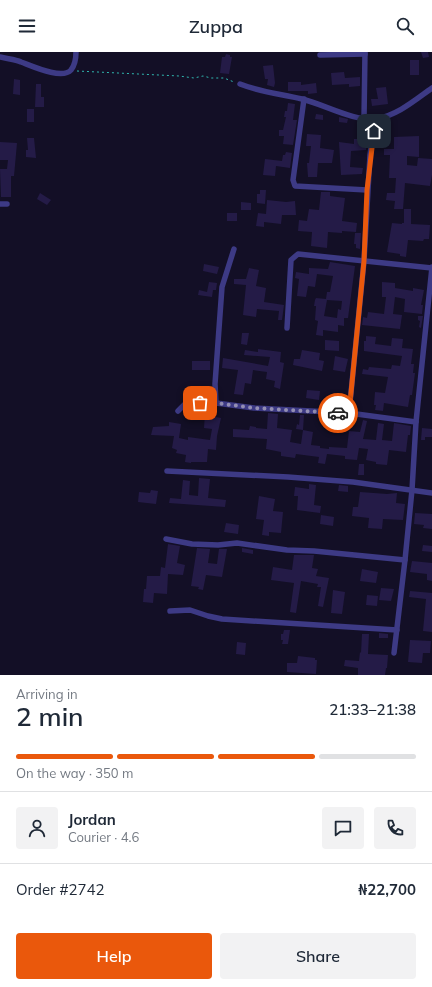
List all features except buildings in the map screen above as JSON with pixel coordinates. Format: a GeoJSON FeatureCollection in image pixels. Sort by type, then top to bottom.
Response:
{"type":"FeatureCollection","features":[{"type":"Feature","properties":{"kind":"street"},"geometry":{"type":"LineString","coordinates":[[0,57],[20,61],[50,72],[63,74],[71,70],[76,61],[76,52]]}},
{"type":"Feature","properties":{"kind":"street"},"geometry":{"type":"LineString","coordinates":[[320,55],[365,53],[364,119]]}},
{"type":"Feature","properties":{"kind":"street"},"geometry":{"type":"LineString","coordinates":[[240,84],[258,91],[304,100],[364,119],[375,119],[390,115],[402,109],[432,88]]}},
{"type":"Feature","properties":{"kind":"street"},"geometry":{"type":"LineString","coordinates":[[304,100],[293,180],[295,186],[367,190]]}},
{"type":"Feature","properties":{"kind":"street"},"geometry":{"type":"LineString","coordinates":[[349,413],[364,261],[370,155],[375,119]]}},
{"type":"Feature","properties":{"kind":"street"},"geometry":{"type":"LineString","coordinates":[[0,204],[7,204]]}},
{"type":"Feature","properties":{"kind":"street"},"geometry":{"type":"LineString","coordinates":[[216,403],[215,384],[222,287],[234,250]]}},
{"type":"Feature","properties":{"kind":"street"},"geometry":{"type":"LineString","coordinates":[[287,328],[291,260],[294,256],[302,254],[432,267],[416,422],[412,490],[394,653]]}},
{"type":"Feature","properties":{"kind":"street"},"geometry":{"type":"LineString","coordinates":[[178,412],[185,404],[216,403],[254,408],[349,413],[416,422]]}},
{"type":"Feature","properties":{"kind":"street"},"geometry":{"type":"LineString","coordinates":[[167,471],[353,482],[432,493]]}},
{"type":"Feature","properties":{"kind":"street"},"geometry":{"type":"LineString","coordinates":[[166,539],[192,544],[218,545],[237,543],[287,550],[314,551],[405,560]]}},
{"type":"Feature","properties":{"kind":"street"},"geometry":{"type":"LineString","coordinates":[[170,611],[190,610],[222,619],[397,630]]}},
{"type":"Feature","properties":{"kind":"path"},"geometry":{"type":"LineString","coordinates":[[71,70],[95,73],[179,76],[194,78],[203,76],[210,78],[224,78],[240,84]]}},
{"type":"Feature","properties":{"kind":"way so far"},"geometry":{"type":"LineString","coordinates":[[200,403],[338,413]]}},
{"type":"Feature","properties":{"kind":"route"},"geometry":{"type":"LineString","coordinates":[[338,413],[349,413],[364,261],[370,155],[374,131]]}}]}
